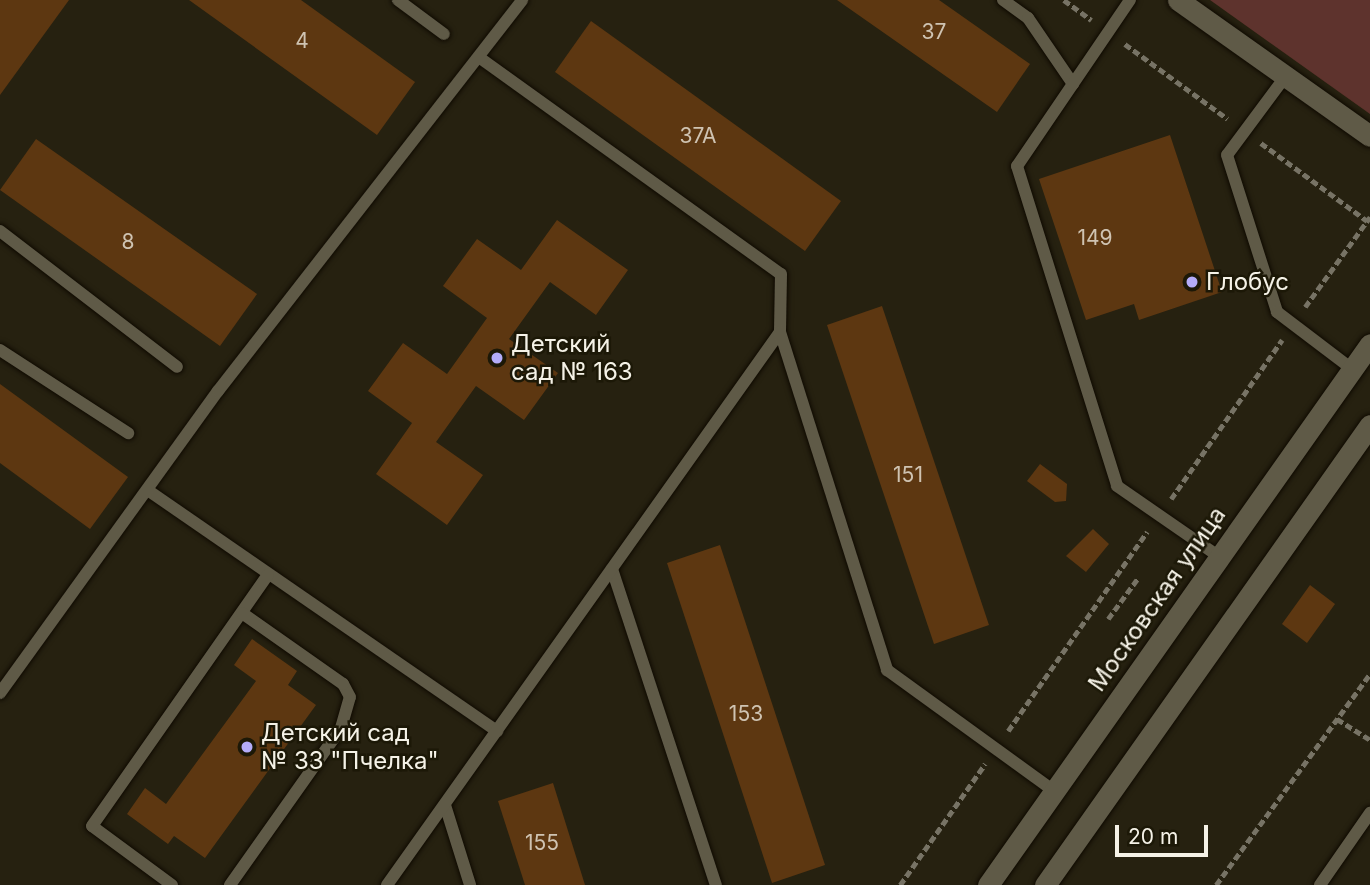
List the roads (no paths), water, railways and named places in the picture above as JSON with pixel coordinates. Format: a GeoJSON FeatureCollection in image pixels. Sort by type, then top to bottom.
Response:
{"type":"FeatureCollection","features":[{"type":"Feature","properties":{"kind":"main road"},"geometry":{"type":"LineString","coordinates":[[1178,0],[1370,136]]}},
{"type":"Feature","properties":{"kind":"main road","name":"Московская улица"},"geometry":{"type":"LineString","coordinates":[[988,885],[1370,344]]}},
{"type":"Feature","properties":{"kind":"main road"},"geometry":{"type":"LineString","coordinates":[[1045,885],[1370,425]]}},
{"type":"Feature","properties":{"kind":"lane"},"geometry":{"type":"LineString","coordinates":[[398,0],[444,34]]}},
{"type":"Feature","properties":{"kind":"lane"},"geometry":{"type":"LineString","coordinates":[[0,694],[149,491],[218,391],[480,58],[522,0]]}},
{"type":"Feature","properties":{"kind":"lane"},"geometry":{"type":"LineString","coordinates":[[1003,0],[1028,18],[1073,84]]}},
{"type":"Feature","properties":{"kind":"lane"},"geometry":{"type":"LineString","coordinates":[[1130,0],[1017,166],[1117,486],[1218,556]]}},
{"type":"Feature","properties":{"kind":"lane"},"geometry":{"type":"LineString","coordinates":[[480,58],[781,274],[780,332],[887,670],[1054,791]]}},
{"type":"Feature","properties":{"kind":"lane"},"geometry":{"type":"LineString","coordinates":[[1285,77],[1227,155],[1276,312],[1352,369]]}},
{"type":"Feature","properties":{"kind":"lane"},"geometry":{"type":"LineString","coordinates":[[0,231],[177,367]]}},
{"type":"Feature","properties":{"kind":"lane"},"geometry":{"type":"LineString","coordinates":[[387,885],[780,332]]}},
{"type":"Feature","properties":{"kind":"lane"},"geometry":{"type":"LineString","coordinates":[[0,350],[128,433]]}},
{"type":"Feature","properties":{"kind":"lane"},"geometry":{"type":"LineString","coordinates":[[149,491],[497,731]]}},
{"type":"Feature","properties":{"kind":"lane"},"geometry":{"type":"LineString","coordinates":[[612,569],[716,885]]}},
{"type":"Feature","properties":{"kind":"lane"},"geometry":{"type":"LineString","coordinates":[[172,885],[92,826],[268,575]]}},
{"type":"Feature","properties":{"kind":"lane"},"geometry":{"type":"LineString","coordinates":[[230,885],[341,728],[350,697],[343,684],[242,613]]}},
{"type":"Feature","properties":{"kind":"lane"},"geometry":{"type":"LineString","coordinates":[[445,805],[470,885]]}},
{"type":"Feature","properties":{"kind":"lane"},"geometry":{"type":"LineString","coordinates":[[1320,885],[1370,813]]}},
{"type":"Feature","properties":{"kind":"place","name":"Глобус"},"geometry":{"type":"Point","coordinates":[1192,282]}},
{"type":"Feature","properties":{"kind":"place","name":"Детский сад № 163"},"geometry":{"type":"Point","coordinates":[497,358]}},
{"type":"Feature","properties":{"kind":"place","name":"Детский сад № 33 \"Пчелка\""},"geometry":{"type":"Point","coordinates":[247,747]}}]}
